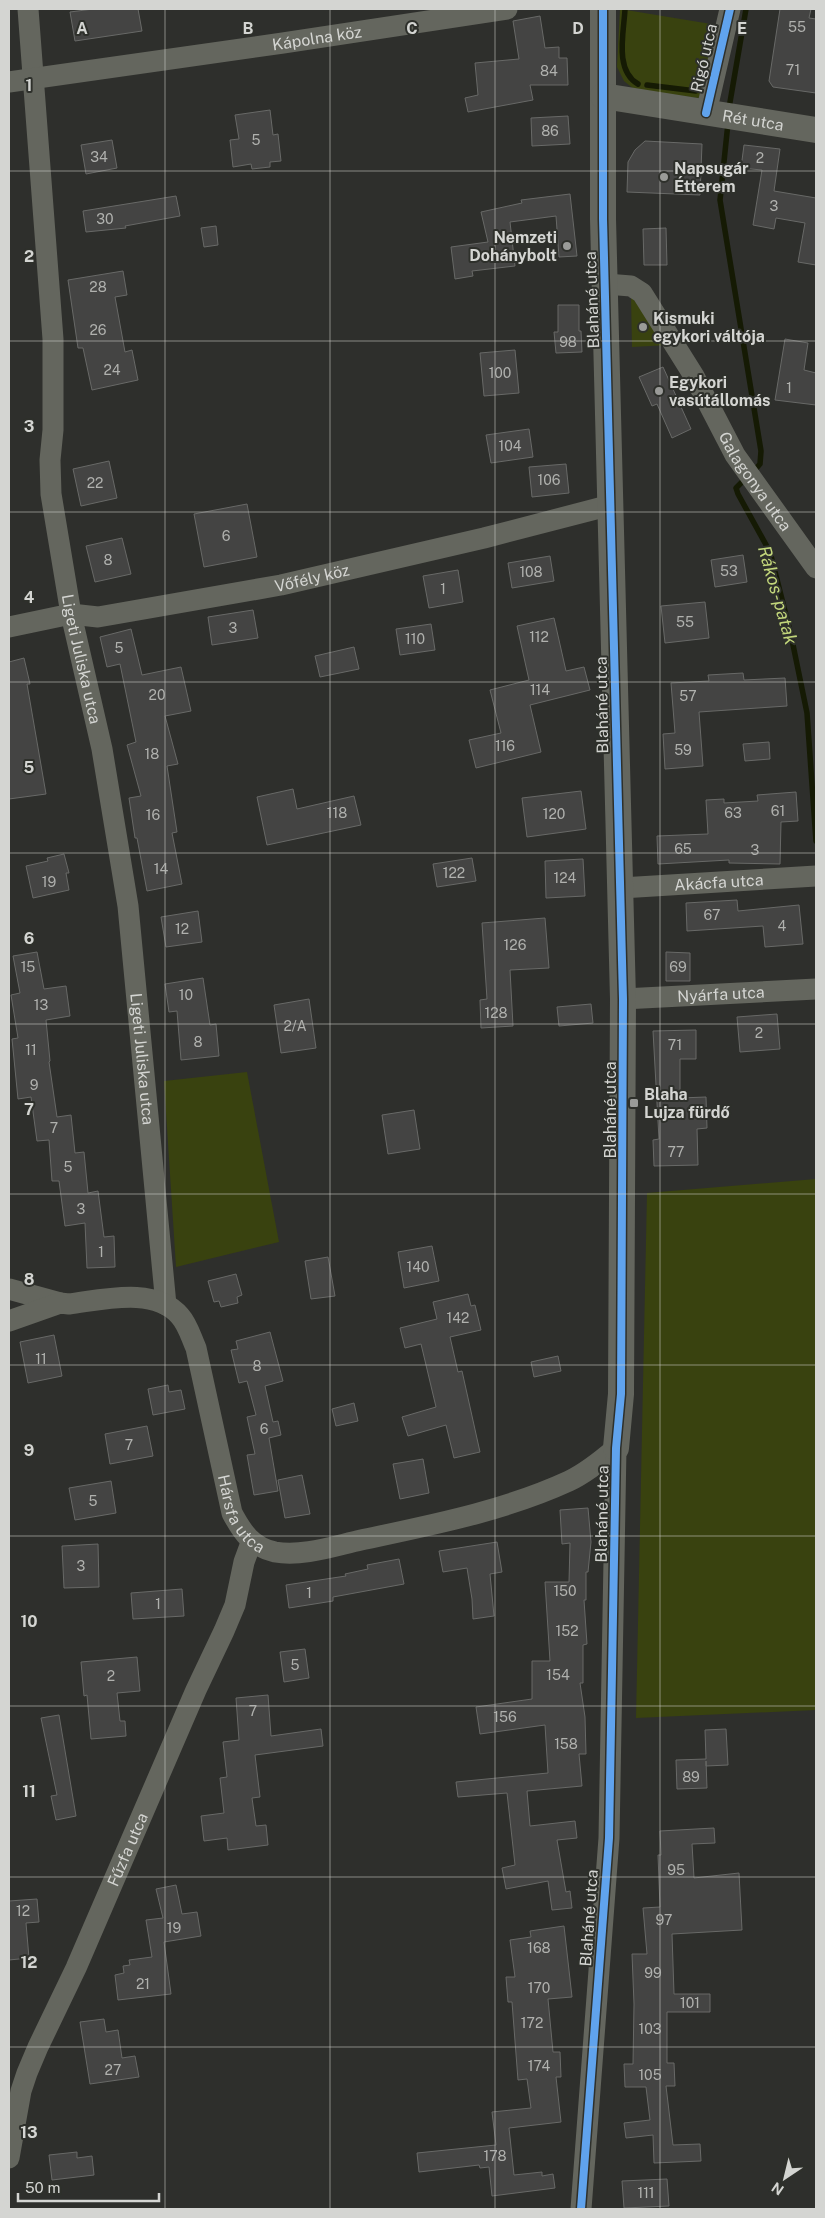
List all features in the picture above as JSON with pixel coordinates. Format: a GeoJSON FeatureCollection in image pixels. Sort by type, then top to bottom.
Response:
{"type":"FeatureCollection","features":[{"type":"Feature","properties":{"kind":"street","name":"Ligeti Juliska utca"},"geometry":{"type":"LineString","coordinates":[[28,9],[53,339],[54,430],[50,460],[51,494],[71,614],[102,749],[128,906],[166,1305]]}},
{"type":"Feature","properties":{"kind":"street","name":"Kápolna köz"},"geometry":{"type":"LineString","coordinates":[[9,82],[507,9]]}},
{"type":"Feature","properties":{"kind":"street","name":"Blaháné utca"},"geometry":{"type":"LineString","coordinates":[[580,2209],[610,1838],[616,1448],[621,1394],[623,1000],[602,96],[603,9]]}},
{"type":"Feature","properties":{"kind":"street","name":"Rigó utca"},"geometry":{"type":"LineString","coordinates":[[710,113],[730,9]]}},
{"type":"Feature","properties":{"kind":"street","name":"Rét utca"},"geometry":{"type":"LineString","coordinates":[[602,96],[816,130]]}},
{"type":"Feature","properties":{"kind":"street","name":"Galagonya utca"},"geometry":{"type":"LineString","coordinates":[[606,284],[630,286],[642,293],[694,376],[749,475],[816,568]]}},
{"type":"Feature","properties":{"kind":"street","name":"Vőfély köz"},"geometry":{"type":"LineString","coordinates":[[9,626],[71,614],[98,617],[281,584],[484,538],[611,505]]}},
{"type":"Feature","properties":{"kind":"street","name":"Akácfa utca"},"geometry":{"type":"LineString","coordinates":[[621,888],[811,877]]}},
{"type":"Feature","properties":{"kind":"street","name":"Nyárfa utca"},"geometry":{"type":"LineString","coordinates":[[623,1000],[816,989]]}},
{"type":"Feature","properties":{"kind":"street"},"geometry":{"type":"LineString","coordinates":[[9,1289],[60,1303]]}},
{"type":"Feature","properties":{"kind":"street","name":"Hársfa utca"},"geometry":{"type":"LineString","coordinates":[[9,1320],[60,1303],[69,1304],[132,1298],[149,1299],[166,1305],[180,1315],[196,1348],[232,1513],[240,1529],[251,1543],[274,1552],[308,1551],[445,1522],[503,1506],[572,1480],[616,1448]]}},
{"type":"Feature","properties":{"kind":"street","name":"Fűzfa utca"},"geometry":{"type":"LineString","coordinates":[[9,2158],[21,2092],[27,2073],[76,1968],[196,1690],[235,1605],[244,1562],[251,1543]]}},
{"type":"Feature","properties":{"kind":"green space"},"geometry":{"type":"Polygon","coordinates":[[[620,9],[717,25],[701,95],[698,98],[634,89],[624,81],[617,67],[620,9]]]}},
{"type":"Feature","properties":{"kind":"green space"},"geometry":{"type":"Polygon","coordinates":[[[631,296],[668,345],[632,347],[631,296]]]}},
{"type":"Feature","properties":{"kind":"green space"},"geometry":{"type":"Polygon","coordinates":[[[247,1072],[279,1242],[176,1267],[164,1081],[247,1072]]]}},
{"type":"Feature","properties":{"kind":"green space"},"geometry":{"type":"Polygon","coordinates":[[[816,1179],[816,1710],[636,1718],[647,1193],[816,1179]]]}},
{"type":"Feature","properties":{"kind":"building"},"geometry":{"type":"Polygon","coordinates":[[[93,9],[138,9],[142,31],[75,41],[70,12],[93,9]]]}},
{"type":"Feature","properties":{"kind":"building"},"geometry":{"type":"Polygon","coordinates":[[[780,9],[811,9],[809,18],[816,19],[816,93],[773,87],[769,81],[780,9]]]}},
{"type":"Feature","properties":{"kind":"building"},"geometry":{"type":"Polygon","coordinates":[[[540,16],[545,48],[559,47],[559,58],[567,58],[568,85],[530,85],[533,100],[468,112],[465,98],[478,95],[475,63],[519,59],[513,21],[540,16]]]}},
{"type":"Feature","properties":{"kind":"building"},"geometry":{"type":"Polygon","coordinates":[[[270,110],[273,135],[278,134],[281,161],[270,162],[270,167],[252,169],[251,164],[233,167],[230,140],[239,139],[235,115],[270,110]]]}},
{"type":"Feature","properties":{"kind":"building"},"geometry":{"type":"Polygon","coordinates":[[[568,116],[570,144],[532,146],[531,118],[568,116]]]}},
{"type":"Feature","properties":{"kind":"building"},"geometry":{"type":"Polygon","coordinates":[[[112,140],[117,168],[86,174],[81,145],[112,140]]]}},
{"type":"Feature","properties":{"kind":"building","name":"Napsugár Étterem"},"geometry":{"type":"Polygon","coordinates":[[[645,141],[702,144],[700,195],[627,192],[628,162],[635,150],[645,141]]]}},
{"type":"Feature","properties":{"kind":"building"},"geometry":{"type":"Polygon","coordinates":[[[744,145],[780,149],[774,191],[816,198],[816,265],[798,262],[805,223],[776,218],[774,229],[753,225],[762,170],[741,168],[744,145]]]}},
{"type":"Feature","properties":{"kind":"building"},"geometry":{"type":"Polygon","coordinates":[[[570,194],[577,256],[559,257],[556,216],[510,222],[515,266],[472,271],[473,276],[455,279],[451,247],[488,242],[481,212],[522,203],[521,200],[570,194]]]}},
{"type":"Feature","properties":{"kind":"building"},"geometry":{"type":"Polygon","coordinates":[[[176,196],[180,216],[125,226],[126,228],[86,232],[83,211],[176,196]]]}},
{"type":"Feature","properties":{"kind":"building"},"geometry":{"type":"Polygon","coordinates":[[[216,226],[218,245],[204,247],[201,228],[216,226]]]}},
{"type":"Feature","properties":{"kind":"building"},"geometry":{"type":"Polygon","coordinates":[[[666,228],[667,265],[644,265],[643,229],[666,228]]]}},
{"type":"Feature","properties":{"kind":"building"},"geometry":{"type":"Polygon","coordinates":[[[123,271],[127,295],[115,297],[125,352],[132,350],[138,380],[92,390],[83,348],[78,348],[68,280],[123,271]]]}},
{"type":"Feature","properties":{"kind":"building"},"geometry":{"type":"Polygon","coordinates":[[[558,305],[579,305],[579,331],[581,331],[582,352],[556,353],[554,332],[558,332],[558,305]]]}},
{"type":"Feature","properties":{"kind":"building"},"geometry":{"type":"Polygon","coordinates":[[[785,339],[808,343],[804,370],[816,373],[816,405],[775,400],[785,339]]]}},
{"type":"Feature","properties":{"kind":"building"},"geometry":{"type":"Polygon","coordinates":[[[515,350],[519,393],[484,396],[480,353],[515,350]]]}},
{"type":"Feature","properties":{"kind":"building","name":"Egykori vasútállomás"},"geometry":{"type":"Polygon","coordinates":[[[663,367],[691,429],[672,438],[657,404],[652,406],[639,377],[663,367]]]}},
{"type":"Feature","properties":{"kind":"building"},"geometry":{"type":"Polygon","coordinates":[[[529,429],[533,457],[491,463],[486,435],[529,429]]]}},
{"type":"Feature","properties":{"kind":"building"},"geometry":{"type":"Polygon","coordinates":[[[109,461],[117,498],[81,506],[73,469],[109,461]]]}},
{"type":"Feature","properties":{"kind":"building"},"geometry":{"type":"Polygon","coordinates":[[[566,464],[569,493],[532,497],[529,467],[566,464]]]}},
{"type":"Feature","properties":{"kind":"building"},"geometry":{"type":"Polygon","coordinates":[[[247,504],[257,557],[204,567],[194,514],[247,504]]]}},
{"type":"Feature","properties":{"kind":"building"},"geometry":{"type":"Polygon","coordinates":[[[122,538],[131,574],[95,582],[86,546],[122,538]]]}},
{"type":"Feature","properties":{"kind":"building"},"geometry":{"type":"Polygon","coordinates":[[[743,555],[747,582],[715,587],[711,560],[743,555]]]}},
{"type":"Feature","properties":{"kind":"building"},"geometry":{"type":"Polygon","coordinates":[[[550,556],[554,581],[512,588],[508,563],[550,556]]]}},
{"type":"Feature","properties":{"kind":"building"},"geometry":{"type":"Polygon","coordinates":[[[458,570],[463,602],[429,608],[423,576],[458,570]]]}},
{"type":"Feature","properties":{"kind":"building"},"geometry":{"type":"Polygon","coordinates":[[[705,602],[709,638],[665,643],[661,606],[705,602]]]}},
{"type":"Feature","properties":{"kind":"building"},"geometry":{"type":"Polygon","coordinates":[[[253,610],[258,638],[212,645],[208,617],[253,610]]]}},
{"type":"Feature","properties":{"kind":"building"},"geometry":{"type":"Polygon","coordinates":[[[554,618],[566,671],[584,667],[590,690],[530,705],[541,752],[476,768],[469,740],[501,733],[490,690],[529,680],[517,626],[554,618]]]}},
{"type":"Feature","properties":{"kind":"building"},"geometry":{"type":"Polygon","coordinates":[[[431,624],[435,650],[400,655],[396,629],[431,624]]]}},
{"type":"Feature","properties":{"kind":"building"},"geometry":{"type":"Polygon","coordinates":[[[131,629],[142,675],[181,667],[191,711],[165,716],[178,764],[167,766],[177,832],[172,833],[182,884],[147,891],[137,838],[135,838],[129,798],[141,796],[127,745],[136,742],[120,664],[107,667],[100,637],[131,629]]]}},
{"type":"Feature","properties":{"kind":"building"},"geometry":{"type":"Polygon","coordinates":[[[354,647],[359,669],[320,677],[315,656],[354,647]]]}},
{"type":"Feature","properties":{"kind":"building"},"geometry":{"type":"Polygon","coordinates":[[[24,658],[30,684],[27,684],[46,794],[9,799],[9,662],[24,658]]]}},
{"type":"Feature","properties":{"kind":"building"},"geometry":{"type":"Polygon","coordinates":[[[743,673],[744,680],[785,678],[787,706],[699,712],[703,766],[665,769],[663,734],[675,733],[671,683],[709,681],[708,675],[743,673]]]}},
{"type":"Feature","properties":{"kind":"building"},"geometry":{"type":"Polygon","coordinates":[[[769,742],[770,759],[745,761],[743,744],[769,742]]]}},
{"type":"Feature","properties":{"kind":"building"},"geometry":{"type":"Polygon","coordinates":[[[293,789],[297,809],[354,796],[361,825],[267,845],[257,797],[293,789]]]}},
{"type":"Feature","properties":{"kind":"building"},"geometry":{"type":"Polygon","coordinates":[[[581,791],[586,829],[527,837],[522,798],[581,791]]]}},
{"type":"Feature","properties":{"kind":"building"},"geometry":{"type":"Polygon","coordinates":[[[796,792],[798,821],[781,822],[780,864],[729,863],[729,860],[658,864],[657,836],[708,834],[706,800],[724,799],[724,803],[758,801],[757,795],[796,792]]]}},
{"type":"Feature","properties":{"kind":"building"},"geometry":{"type":"Polygon","coordinates":[[[64,854],[69,873],[66,873],[69,890],[33,898],[26,866],[48,861],[47,858],[64,854]]]}},
{"type":"Feature","properties":{"kind":"building"},"geometry":{"type":"Polygon","coordinates":[[[472,858],[476,881],[437,887],[433,864],[472,858]]]}},
{"type":"Feature","properties":{"kind":"building"},"geometry":{"type":"Polygon","coordinates":[[[583,859],[585,896],[546,898],[545,861],[583,859]]]}},
{"type":"Feature","properties":{"kind":"building"},"geometry":{"type":"Polygon","coordinates":[[[737,900],[738,911],[799,905],[803,944],[765,947],[763,926],[687,931],[686,903],[737,900]]]}},
{"type":"Feature","properties":{"kind":"building"},"geometry":{"type":"Polygon","coordinates":[[[198,911],[202,942],[166,947],[161,917],[198,911]]]}},
{"type":"Feature","properties":{"kind":"building"},"geometry":{"type":"Polygon","coordinates":[[[545,918],[549,968],[510,970],[513,1026],[481,1028],[480,1000],[487,999],[482,923],[545,918]]]}},
{"type":"Feature","properties":{"kind":"building"},"geometry":{"type":"Polygon","coordinates":[[[37,952],[44,989],[66,986],[70,1016],[46,1020],[49,1062],[57,1117],[71,1115],[75,1153],[84,1152],[88,1193],[98,1191],[104,1237],[114,1236],[115,1267],[87,1268],[85,1223],[65,1226],[59,1181],[52,1181],[49,1140],[37,1141],[31,1097],[18,1099],[12,1039],[18,1038],[11,995],[20,993],[13,956],[37,952]]]}},
{"type":"Feature","properties":{"kind":"building"},"geometry":{"type":"Polygon","coordinates":[[[666,952],[690,953],[690,981],[666,981],[666,952]]]}},
{"type":"Feature","properties":{"kind":"building"},"geometry":{"type":"Polygon","coordinates":[[[203,978],[210,1025],[216,1024],[219,1056],[181,1060],[177,1011],[169,1012],[165,984],[203,978]]]}},
{"type":"Feature","properties":{"kind":"building"},"geometry":{"type":"Polygon","coordinates":[[[309,999],[316,1048],[281,1053],[274,1005],[309,999]]]}},
{"type":"Feature","properties":{"kind":"building"},"geometry":{"type":"Polygon","coordinates":[[[591,1004],[593,1023],[559,1026],[557,1007],[591,1004]]]}},
{"type":"Feature","properties":{"kind":"building"},"geometry":{"type":"Polygon","coordinates":[[[777,1014],[780,1049],[740,1052],[737,1017],[777,1014]]]}},
{"type":"Feature","properties":{"kind":"building"},"geometry":{"type":"Polygon","coordinates":[[[696,1030],[696,1059],[680,1059],[680,1098],[706,1097],[707,1128],[697,1129],[698,1165],[654,1166],[653,1140],[659,1139],[653,1031],[696,1030]]]}},
{"type":"Feature","properties":{"kind":"building"},"geometry":{"type":"Polygon","coordinates":[[[414,1110],[420,1149],[388,1154],[382,1115],[414,1110]]]}},
{"type":"Feature","properties":{"kind":"building"},"geometry":{"type":"Polygon","coordinates":[[[432,1246],[439,1281],[404,1288],[398,1252],[432,1246]]]}},
{"type":"Feature","properties":{"kind":"building"},"geometry":{"type":"Polygon","coordinates":[[[328,1257],[335,1296],[311,1299],[305,1261],[328,1257]]]}},
{"type":"Feature","properties":{"kind":"building"},"geometry":{"type":"Polygon","coordinates":[[[236,1274],[242,1295],[237,1297],[238,1303],[221,1307],[219,1301],[214,1302],[208,1281],[236,1274]]]}},
{"type":"Feature","properties":{"kind":"building"},"geometry":{"type":"Polygon","coordinates":[[[468,1294],[471,1306],[475,1305],[481,1330],[450,1337],[458,1372],[462,1371],[480,1452],[454,1458],[446,1425],[408,1436],[402,1417],[436,1407],[421,1344],[405,1348],[400,1328],[437,1319],[433,1302],[468,1294]]]}},
{"type":"Feature","properties":{"kind":"building"},"geometry":{"type":"Polygon","coordinates":[[[270,1332],[283,1381],[265,1386],[273,1422],[278,1421],[281,1435],[269,1438],[278,1491],[254,1495],[247,1455],[255,1454],[247,1417],[256,1415],[247,1381],[239,1383],[231,1350],[238,1349],[236,1341],[270,1332]]]}},
{"type":"Feature","properties":{"kind":"building"},"geometry":{"type":"Polygon","coordinates":[[[54,1335],[62,1376],[28,1383],[20,1342],[54,1335]]]}},
{"type":"Feature","properties":{"kind":"building"},"geometry":{"type":"Polygon","coordinates":[[[558,1356],[561,1371],[534,1377],[531,1362],[558,1356]]]}},
{"type":"Feature","properties":{"kind":"building"},"geometry":{"type":"Polygon","coordinates":[[[168,1385],[169,1392],[181,1390],[185,1409],[153,1415],[148,1389],[168,1385]]]}},
{"type":"Feature","properties":{"kind":"building"},"geometry":{"type":"Polygon","coordinates":[[[354,1403],[358,1421],[336,1426],[332,1409],[354,1403]]]}},
{"type":"Feature","properties":{"kind":"building"},"geometry":{"type":"Polygon","coordinates":[[[147,1426],[153,1456],[110,1464],[105,1434],[147,1426]]]}},
{"type":"Feature","properties":{"kind":"building"},"geometry":{"type":"Polygon","coordinates":[[[423,1459],[429,1493],[400,1499],[393,1464],[423,1459]]]}},
{"type":"Feature","properties":{"kind":"building"},"geometry":{"type":"Polygon","coordinates":[[[302,1475],[310,1514],[285,1518],[278,1480],[302,1475]]]}},
{"type":"Feature","properties":{"kind":"building"},"geometry":{"type":"Polygon","coordinates":[[[111,1481],[116,1513],[75,1520],[69,1488],[111,1481]]]}},
{"type":"Feature","properties":{"kind":"building"},"geometry":{"type":"Polygon","coordinates":[[[588,1508],[591,1542],[588,1572],[586,1572],[586,1600],[584,1600],[587,1644],[583,1645],[583,1683],[580,1683],[585,1717],[586,1754],[579,1754],[582,1786],[527,1791],[530,1826],[575,1821],[577,1838],[557,1840],[566,1892],[570,1891],[572,1908],[552,1910],[548,1881],[506,1889],[502,1868],[515,1865],[507,1793],[458,1797],[456,1782],[548,1773],[545,1725],[480,1734],[476,1707],[532,1699],[532,1661],[550,1661],[545,1582],[569,1582],[570,1543],[562,1544],[560,1510],[588,1508]]]}},
{"type":"Feature","properties":{"kind":"building"},"geometry":{"type":"Polygon","coordinates":[[[497,1542],[502,1572],[490,1574],[494,1616],[473,1619],[467,1568],[443,1572],[439,1551],[497,1542]]]}},
{"type":"Feature","properties":{"kind":"building"},"geometry":{"type":"Polygon","coordinates":[[[98,1544],[99,1587],[64,1588],[62,1546],[98,1544]]]}},
{"type":"Feature","properties":{"kind":"building"},"geometry":{"type":"Polygon","coordinates":[[[399,1559],[404,1584],[333,1597],[333,1601],[289,1608],[286,1585],[346,1576],[345,1574],[368,1569],[367,1565],[399,1559]]]}},
{"type":"Feature","properties":{"kind":"building"},"geometry":{"type":"Polygon","coordinates":[[[182,1589],[184,1616],[133,1619],[131,1593],[182,1589]]]}},
{"type":"Feature","properties":{"kind":"building"},"geometry":{"type":"Polygon","coordinates":[[[305,1649],[309,1678],[284,1682],[280,1652],[305,1649]]]}},
{"type":"Feature","properties":{"kind":"building"},"geometry":{"type":"Polygon","coordinates":[[[137,1657],[140,1691],[117,1693],[120,1721],[125,1721],[126,1736],[91,1739],[87,1695],[84,1696],[81,1662],[137,1657]]]}},
{"type":"Feature","properties":{"kind":"building"},"geometry":{"type":"Polygon","coordinates":[[[268,1695],[271,1736],[321,1729],[323,1746],[255,1755],[260,1797],[252,1798],[256,1826],[266,1825],[268,1845],[228,1850],[227,1838],[204,1841],[201,1816],[224,1813],[220,1778],[227,1777],[223,1742],[239,1740],[236,1698],[268,1695]]]}},
{"type":"Feature","properties":{"kind":"building"},"geometry":{"type":"Polygon","coordinates":[[[59,1715],[76,1816],[56,1820],[51,1796],[57,1795],[41,1718],[59,1715]]]}},
{"type":"Feature","properties":{"kind":"building"},"geometry":{"type":"Polygon","coordinates":[[[726,1729],[728,1765],[706,1766],[707,1788],[677,1789],[676,1760],[706,1759],[705,1730],[726,1729]]]}},
{"type":"Feature","properties":{"kind":"building"},"geometry":{"type":"Polygon","coordinates":[[[714,1828],[715,1843],[692,1844],[694,1878],[739,1873],[742,1930],[672,1934],[674,1994],[710,1994],[710,2012],[667,2012],[667,2063],[674,2063],[675,2086],[666,2086],[673,2145],[700,2144],[701,2161],[654,2163],[653,2135],[626,2138],[624,2123],[650,2120],[646,2087],[625,2087],[624,2064],[633,2064],[634,2004],[632,1954],[647,1954],[643,1908],[660,1907],[658,1855],[661,1855],[660,1831],[714,1828]]]}},
{"type":"Feature","properties":{"kind":"building"},"geometry":{"type":"Polygon","coordinates":[[[176,1885],[182,1914],[197,1912],[201,1936],[164,1942],[171,1994],[118,2000],[115,1975],[124,1973],[123,1966],[130,1965],[129,1960],[152,1957],[146,1920],[163,1918],[156,1889],[176,1885]]]}},
{"type":"Feature","properties":{"kind":"building"},"geometry":{"type":"Polygon","coordinates":[[[37,1899],[39,1922],[26,1923],[29,1958],[9,1960],[9,1901],[37,1899]]]}},
{"type":"Feature","properties":{"kind":"building"},"geometry":{"type":"Polygon","coordinates":[[[564,1926],[572,1997],[548,1999],[553,2052],[560,2052],[561,2077],[556,2077],[561,2122],[509,2128],[514,2175],[542,2172],[542,2176],[553,2174],[555,2188],[492,2196],[489,2167],[480,2168],[479,2165],[419,2172],[417,2153],[496,2145],[492,2112],[531,2108],[527,2079],[518,2080],[512,2002],[508,2002],[506,1977],[515,1977],[510,1940],[531,1937],[530,1931],[564,1926]]]}},
{"type":"Feature","properties":{"kind":"building"},"geometry":{"type":"Polygon","coordinates":[[[104,2019],[106,2032],[118,2030],[122,2058],[135,2056],[139,2077],[90,2084],[80,2022],[104,2019]]]}},
{"type":"Feature","properties":{"kind":"building"},"geometry":{"type":"Polygon","coordinates":[[[77,2152],[77,2158],[92,2156],[94,2175],[52,2180],[49,2155],[77,2152]]]}},
{"type":"Feature","properties":{"kind":"building"},"geometry":{"type":"Polygon","coordinates":[[[667,2179],[669,2206],[624,2208],[622,2181],[667,2179]]]}},
{"type":"Feature","properties":{"kind":"waterway"},"geometry":{"type":"LineString","coordinates":[[625,9],[622,39],[623,60],[626,70],[638,84]]}},
{"type":"Feature","properties":{"kind":"waterway","name":"Rákos-patak"},"geometry":{"type":"LineString","coordinates":[[729,108],[746,9]]}},
{"type":"Feature","properties":{"kind":"waterway"},"geometry":{"type":"LineString","coordinates":[[647,85],[696,91]]}},
{"type":"Feature","properties":{"kind":"waterway","name":"Rákos-patak"},"geometry":{"type":"LineString","coordinates":[[728,123],[720,200],[761,451],[760,464],[753,472]]}},
{"type":"Feature","properties":{"kind":"waterway","name":"Rákos-patak"},"geometry":{"type":"LineString","coordinates":[[746,478],[736,488],[770,552],[791,635],[807,713],[816,841]]}},
{"type":"Feature","properties":{"kind":"cycle path"},"geometry":{"type":"LineString","coordinates":[[581,2209],[609,1838],[616,1448],[621,1394],[623,999],[603,219],[603,9]]}},
{"type":"Feature","properties":{"kind":"cycle path"},"geometry":{"type":"LineString","coordinates":[[706,113],[730,9]]}},
{"type":"Feature","properties":{"kind":"place","name":"Napsugár Étterem"},"geometry":{"type":"Point","coordinates":[664,177]}},
{"type":"Feature","properties":{"kind":"place","name":"Nemzeti Dohánybolt"},"geometry":{"type":"Point","coordinates":[567,246]}},
{"type":"Feature","properties":{"kind":"place","name":"Kismuki egykori váltója"},"geometry":{"type":"Point","coordinates":[643,327]}},
{"type":"Feature","properties":{"kind":"place","name":"Egykori vasútállomás"},"geometry":{"type":"Point","coordinates":[659,391]}},
{"type":"Feature","properties":{"kind":"place","name":"Blaha Lujza fürdő"},"geometry":{"type":"Point","coordinates":[634,1103]}}]}
